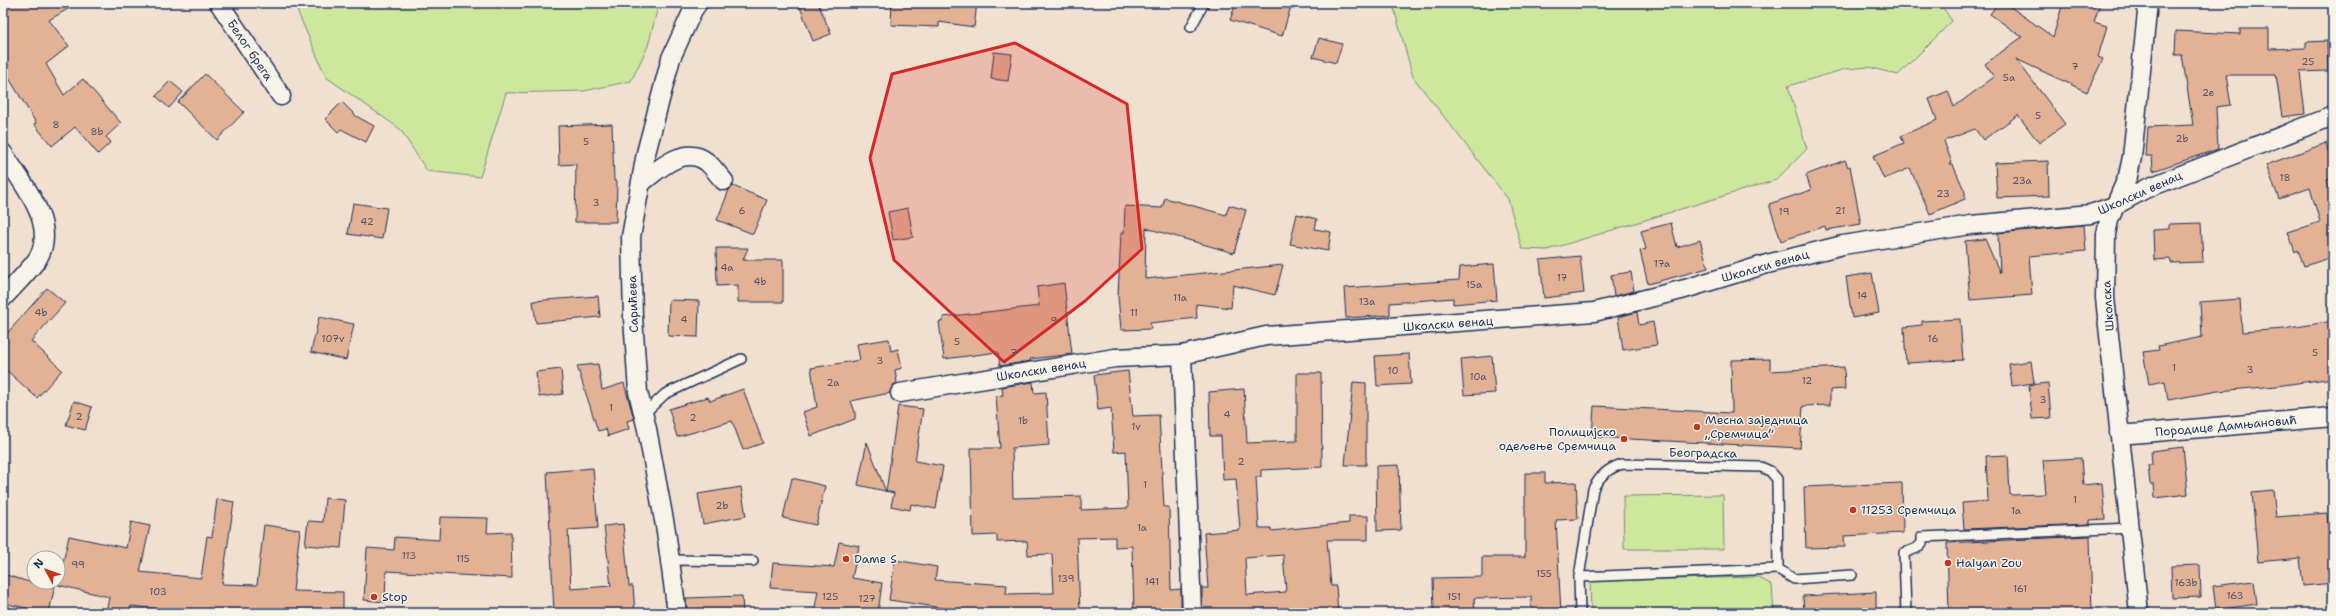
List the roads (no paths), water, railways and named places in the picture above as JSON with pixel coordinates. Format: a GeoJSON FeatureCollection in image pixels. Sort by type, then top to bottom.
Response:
{"type":"FeatureCollection","features":[{"type":"Feature","properties":{"kind":"street","name":"Белог брега"},"geometry":{"type":"LineString","coordinates":[[219,3],[281,96]]}},
{"type":"Feature","properties":{"kind":"street","name":"Сарићева"},"geometry":{"type":"LineString","coordinates":[[677,613],[671,560],[648,428],[638,392],[633,317],[631,237],[646,153],[671,58],[693,10],[698,3]]}},
{"type":"Feature","properties":{"kind":"street","name":"Школска"},"geometry":{"type":"LineString","coordinates":[[2139,613],[2105,298],[2106,234],[2114,206],[2128,176],[2132,157],[2148,3]]}},
{"type":"Feature","properties":{"kind":"street","name":"Школски венац"},"geometry":{"type":"LineString","coordinates":[[900,393],[1116,358],[1182,355],[1266,336],[1594,312],[1685,289],[1767,264],[1843,244],[1971,225],[2091,214],[2114,206],[2145,189],[2333,116]]}},
{"type":"Feature","properties":{"kind":"street"},"geometry":{"type":"LineString","coordinates":[[3,153],[39,212],[44,228],[44,243],[37,260],[3,298]]}},
{"type":"Feature","properties":{"kind":"street"},"geometry":{"type":"LineString","coordinates":[[641,183],[664,165],[679,157],[692,157],[706,161],[724,181]]}},
{"type":"Feature","properties":{"kind":"street"},"geometry":{"type":"LineString","coordinates":[[1182,355],[1192,613]]}},
{"type":"Feature","properties":{"kind":"street","name":"Породице Дамњановић"},"geometry":{"type":"LineString","coordinates":[[2119,433],[2131,434],[2333,417]]}},
{"type":"Feature","properties":{"kind":"lane"},"geometry":{"type":"LineString","coordinates":[[1191,27],[1204,3]]}},
{"type":"Feature","properties":{"kind":"lane"},"geometry":{"type":"LineString","coordinates":[[648,428],[648,411],[656,400],[665,394],[740,359]]}},
{"type":"Feature","properties":{"kind":"lane","name":"Београдска"},"geometry":{"type":"LineString","coordinates":[[1580,613],[1579,577],[1593,489],[1600,476],[1611,468],[1622,464],[1761,467],[1770,471],[1777,479],[1778,569]]}},
{"type":"Feature","properties":{"kind":"lane"},"geometry":{"type":"LineString","coordinates":[[1906,613],[1904,553],[1917,548],[1922,543],[1922,537],[2131,528]]}},
{"type":"Feature","properties":{"kind":"lane"},"geometry":{"type":"LineString","coordinates":[[671,560],[753,561]]}},
{"type":"Feature","properties":{"kind":"lane"},"geometry":{"type":"LineString","coordinates":[[1579,577],[1778,569],[1794,579],[1852,575]]}},
{"type":"Feature","properties":{"kind":"place","name":"Месна заједница „Сремчица”"},"geometry":{"type":"Point","coordinates":[1697,427]}},
{"type":"Feature","properties":{"kind":"place","name":"Полицијско одељење Сремчица"},"geometry":{"type":"Point","coordinates":[1624,439]}},
{"type":"Feature","properties":{"kind":"place","name":"11253 Сремчица"},"geometry":{"type":"Point","coordinates":[1853,510]}},
{"type":"Feature","properties":{"kind":"place","name":"Dame S"},"geometry":{"type":"Point","coordinates":[846,559]}},
{"type":"Feature","properties":{"kind":"place","name":"Haiyan Zou"},"geometry":{"type":"Point","coordinates":[1948,563]}},
{"type":"Feature","properties":{"kind":"place","name":"Stop"},"geometry":{"type":"Point","coordinates":[374,597]}}]}
